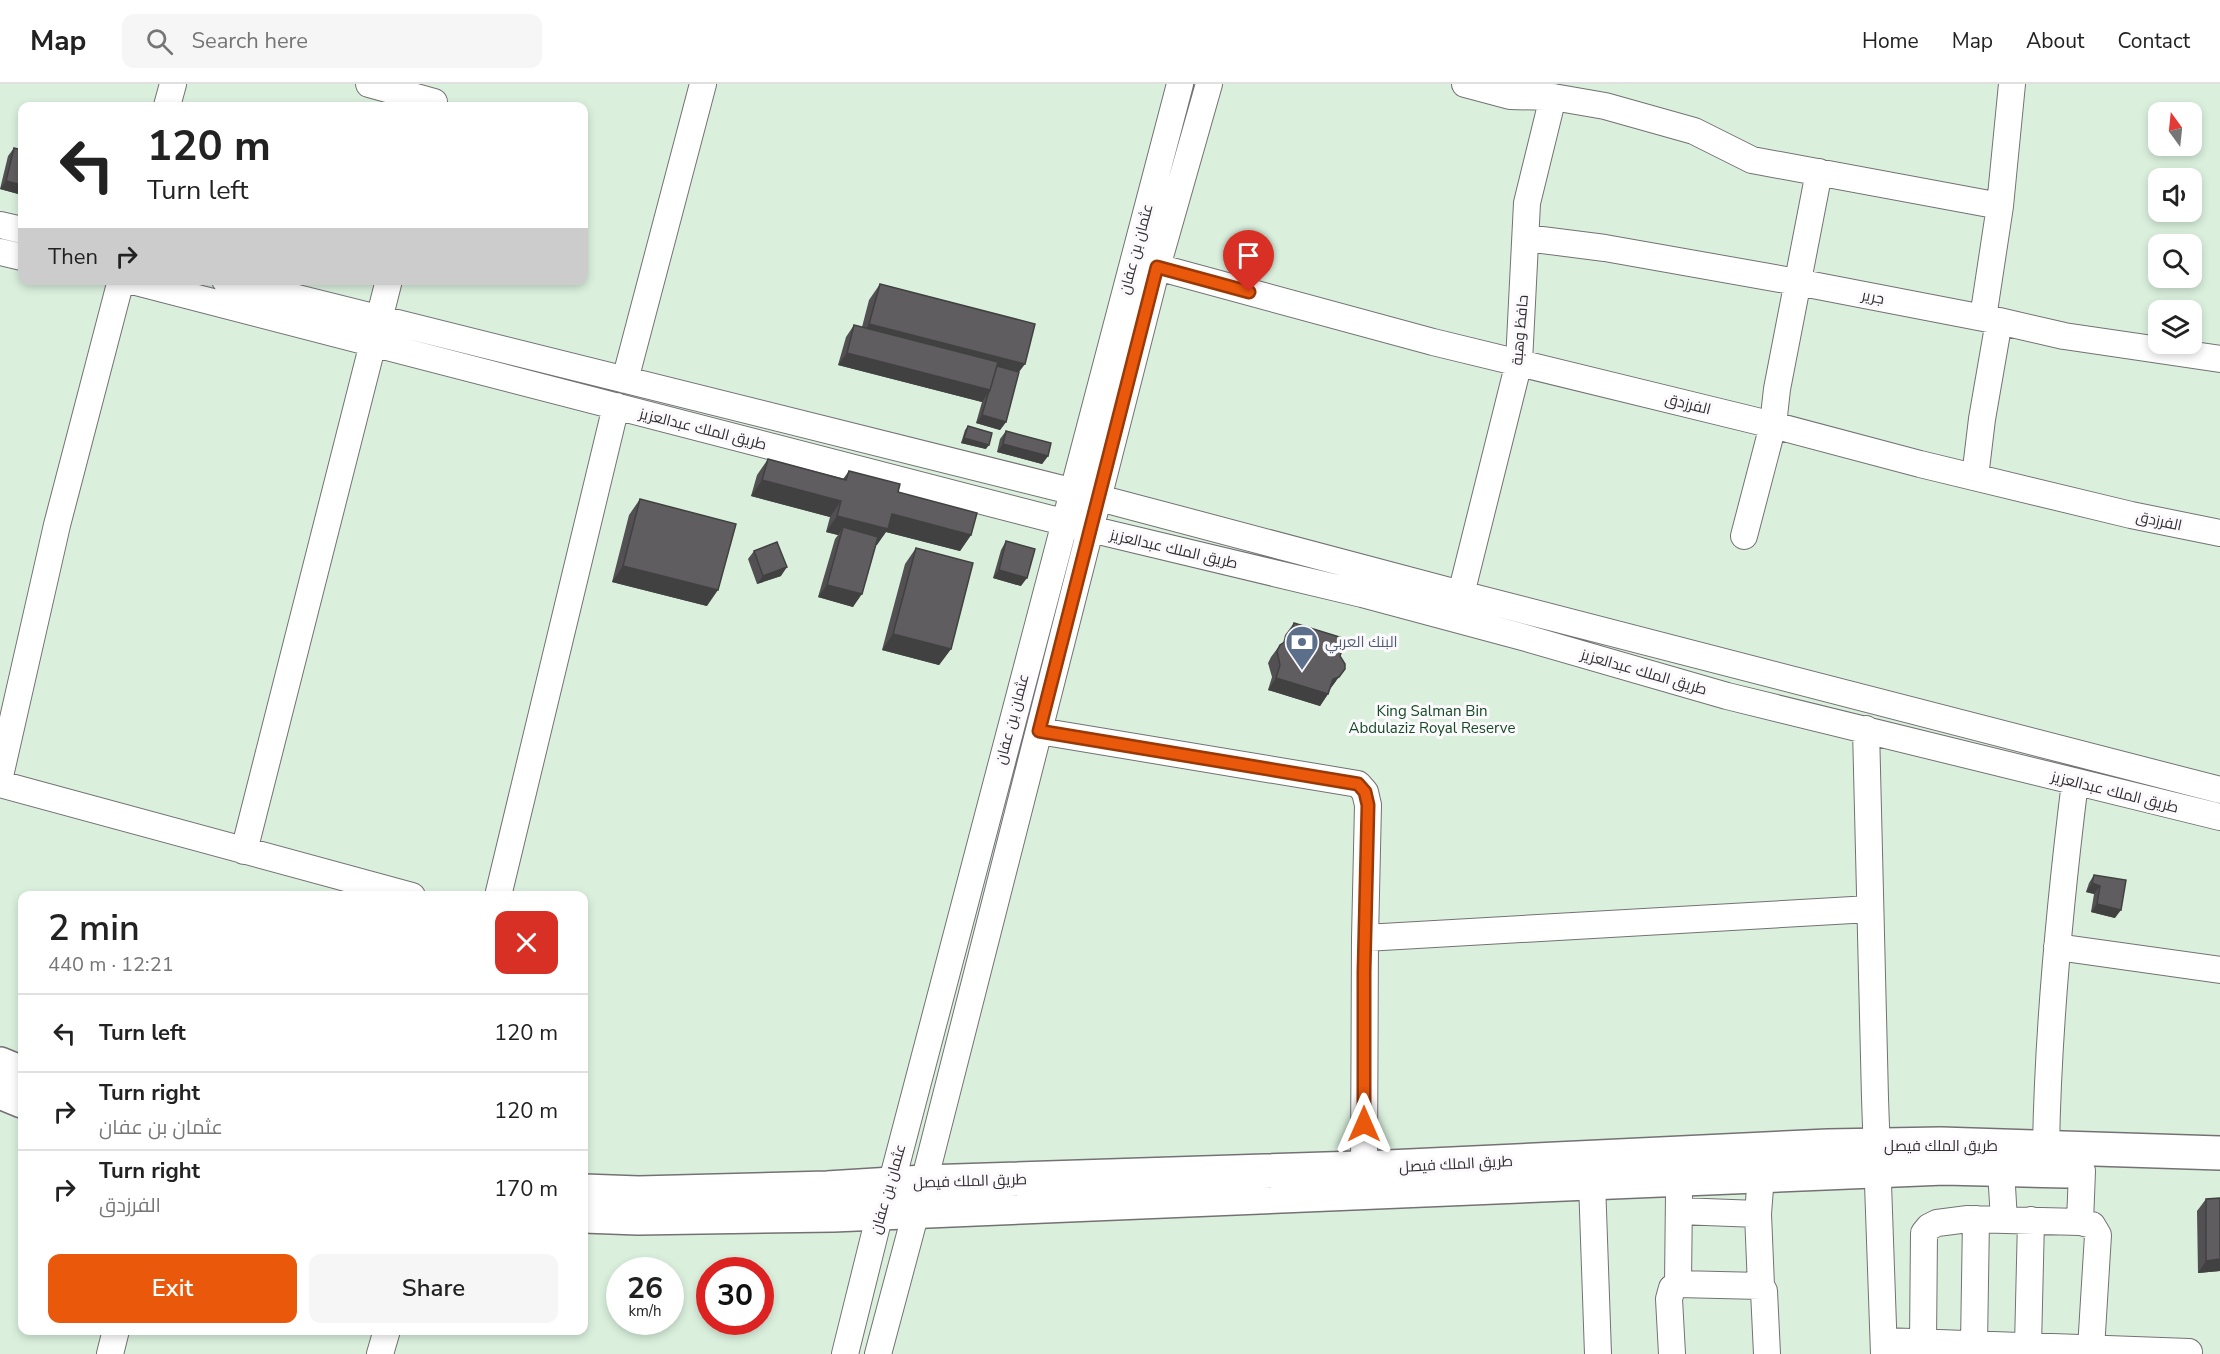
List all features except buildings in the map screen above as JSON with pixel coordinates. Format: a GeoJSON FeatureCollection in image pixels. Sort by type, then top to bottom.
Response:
{"type":"FeatureCollection","features":[{"type":"Feature","properties":{"kind":"main road"},"geometry":{"type":"LineString","coordinates":[[0,1064],[18,1071]]}},
{"type":"Feature","properties":{"kind":"main road"},"geometry":{"type":"LineString","coordinates":[[0,1092],[18,1099]]}},
{"type":"Feature","properties":{"kind":"main road","name":"طريق الملك فيصل"},"geometry":{"type":"LineString","coordinates":[[920,1196],[1592,1182],[1761,1175],[1877,1158],[1941,1144],[2220,1153]]}},
{"type":"Feature","properties":{"kind":"main road","name":"طريق الملك فيصل"},"geometry":{"type":"LineString","coordinates":[[588,1215],[638,1218],[920,1196],[1364,1168],[1877,1158],[1944,1168],[2220,1174]]}},
{"type":"Feature","properties":{"kind":"main road","name":"طريق الملك فيصل"},"geometry":{"type":"LineString","coordinates":[[588,1191],[886,1199]]}},
{"type":"Feature","properties":{"kind":"street"},"geometry":{"type":"LineString","coordinates":[[168,102],[173,84]]}},
{"type":"Feature","properties":{"kind":"street"},"geometry":{"type":"LineString","coordinates":[[369,84],[436,97]]}},
{"type":"Feature","properties":{"kind":"street"},"geometry":{"type":"LineString","coordinates":[[625,380],[703,84]]}},
{"type":"Feature","properties":{"kind":"street","name":"عثمان بن عفان"},"geometry":{"type":"LineString","coordinates":[[845,1354],[1180,84]]}},
{"type":"Feature","properties":{"kind":"street","name":"عثمان بن عفان"},"geometry":{"type":"LineString","coordinates":[[878,1354],[1157,267],[1209,84]]}},
{"type":"Feature","properties":{"kind":"street"},"geometry":{"type":"LineString","coordinates":[[1465,84],[1510,96],[1553,98],[1587,93],[1605,106],[1694,131],[1752,160],[2000,206]]}},
{"type":"Feature","properties":{"kind":"street"},"geometry":{"type":"LineString","coordinates":[[1975,477],[2012,84]]}},
{"type":"Feature","properties":{"kind":"street","name":"حافظ وهبة"},"geometry":{"type":"LineString","coordinates":[[1461,594],[1519,362],[1527,203],[1553,98]]}},
{"type":"Feature","properties":{"kind":"street"},"geometry":{"type":"LineString","coordinates":[[1744,536],[1773,425],[1777,389],[1819,172]]}},
{"type":"Feature","properties":{"kind":"street"},"geometry":{"type":"LineString","coordinates":[[0,225],[18,229]]}},
{"type":"Feature","properties":{"kind":"street","name":"جرير"},"geometry":{"type":"LineString","coordinates":[[1526,238],[1605,248],[1797,282],[2064,336],[2220,359]]}},
{"type":"Feature","properties":{"kind":"street"},"geometry":{"type":"LineString","coordinates":[[0,252],[18,256]]}},
{"type":"Feature","properties":{"kind":"street","name":"الفرزدق"},"geometry":{"type":"LineString","coordinates":[[1157,267],[1433,342],[2131,515],[2220,533]]}},
{"type":"Feature","properties":{"kind":"street"},"geometry":{"type":"LineString","coordinates":[[0,776],[57,525],[121,285]]}},
{"type":"Feature","properties":{"kind":"street","name":"طريق الملك عبدالعزيز"},"geometry":{"type":"LineString","coordinates":[[152,285],[625,380],[1099,498],[2220,790]]}},
{"type":"Feature","properties":{"kind":"street","name":"طريق الملك عبدالعزيز"},"geometry":{"type":"LineString","coordinates":[[240,285],[376,331],[616,406],[1090,529],[1362,594],[1727,696],[2220,817]]}},
{"type":"Feature","properties":{"kind":"street"},"geometry":{"type":"LineString","coordinates":[[244,851],[388,285]]}},
{"type":"Feature","properties":{"kind":"street"},"geometry":{"type":"LineString","coordinates":[[499,891],[616,406]]}},
{"type":"Feature","properties":{"kind":"street"},"geometry":{"type":"LineString","coordinates":[[1866,729],[1884,1348],[1923,1343],[2189,1352]]}},
{"type":"Feature","properties":{"kind":"street"},"geometry":{"type":"LineString","coordinates":[[1039,731],[1358,784],[1365,792],[1368,805],[1364,1168]]}},
{"type":"Feature","properties":{"kind":"street"},"geometry":{"type":"LineString","coordinates":[[2046,1148],[2048,1063],[2057,947],[2075,782]]}},
{"type":"Feature","properties":{"kind":"street"},"geometry":{"type":"LineString","coordinates":[[0,784],[393,891]]}},
{"type":"Feature","properties":{"kind":"street"},"geometry":{"type":"LineString","coordinates":[[1365,938],[1870,909]]}},
{"type":"Feature","properties":{"kind":"street"},"geometry":{"type":"LineString","coordinates":[[2057,947],[2220,970]]}},
{"type":"Feature","properties":{"kind":"street"},"geometry":{"type":"LineString","coordinates":[[2001,1170],[2004,1220]]}},
{"type":"Feature","properties":{"kind":"street"},"geometry":{"type":"LineString","coordinates":[[2080,1221],[2082,1171]]}},
{"type":"Feature","properties":{"kind":"street"},"geometry":{"type":"LineString","coordinates":[[1761,1175],[1758,1214],[1767,1354]]}},
{"type":"Feature","properties":{"kind":"street"},"geometry":{"type":"LineString","coordinates":[[1678,1284],[1679,1179]]}},
{"type":"Feature","properties":{"kind":"street"},"geometry":{"type":"LineString","coordinates":[[1592,1182],[1598,1354]]}},
{"type":"Feature","properties":{"kind":"street"},"geometry":{"type":"LineString","coordinates":[[1679,1211],[1758,1214]]}},
{"type":"Feature","properties":{"kind":"street"},"geometry":{"type":"LineString","coordinates":[[1923,1343],[1924,1233],[1929,1227],[1937,1222],[1976,1219],[2080,1221],[2092,1225],[2098,1235],[2091,1349]]}},
{"type":"Feature","properties":{"kind":"street"},"geometry":{"type":"LineString","coordinates":[[1974,1345],[1976,1219]]}},
{"type":"Feature","properties":{"kind":"street"},"geometry":{"type":"LineString","coordinates":[[2028,1346],[2031,1220]]}},
{"type":"Feature","properties":{"kind":"street"},"geometry":{"type":"LineString","coordinates":[[1672,1354],[1669,1299],[1672,1288],[1678,1284],[1761,1286]]}},
{"type":"Feature","properties":{"kind":"street"},"geometry":{"type":"LineString","coordinates":[[110,1354],[115,1335]]}},
{"type":"Feature","properties":{"kind":"street"},"geometry":{"type":"LineString","coordinates":[[380,1354],[386,1335]]}},
{"type":"Feature","properties":{"kind":"green space","name":"King Salman Bin Abdulaziz Royal Reserve"},"geometry":{"type":"Polygon","coordinates":[[[0,84],[2220,84],[2220,1354],[0,1354],[0,84]]]}},
{"type":"Feature","properties":{"kind":"place","name":"البنك العربي"},"geometry":{"type":"Point","coordinates":[1302,671]}},
{"type":"Feature","properties":{"kind":"route"},"geometry":{"type":"LineString","coordinates":[[1249,292],[1157,267],[1039,731],[1358,784],[1365,792],[1368,805],[1364,972],[1364,1124]]}}]}
